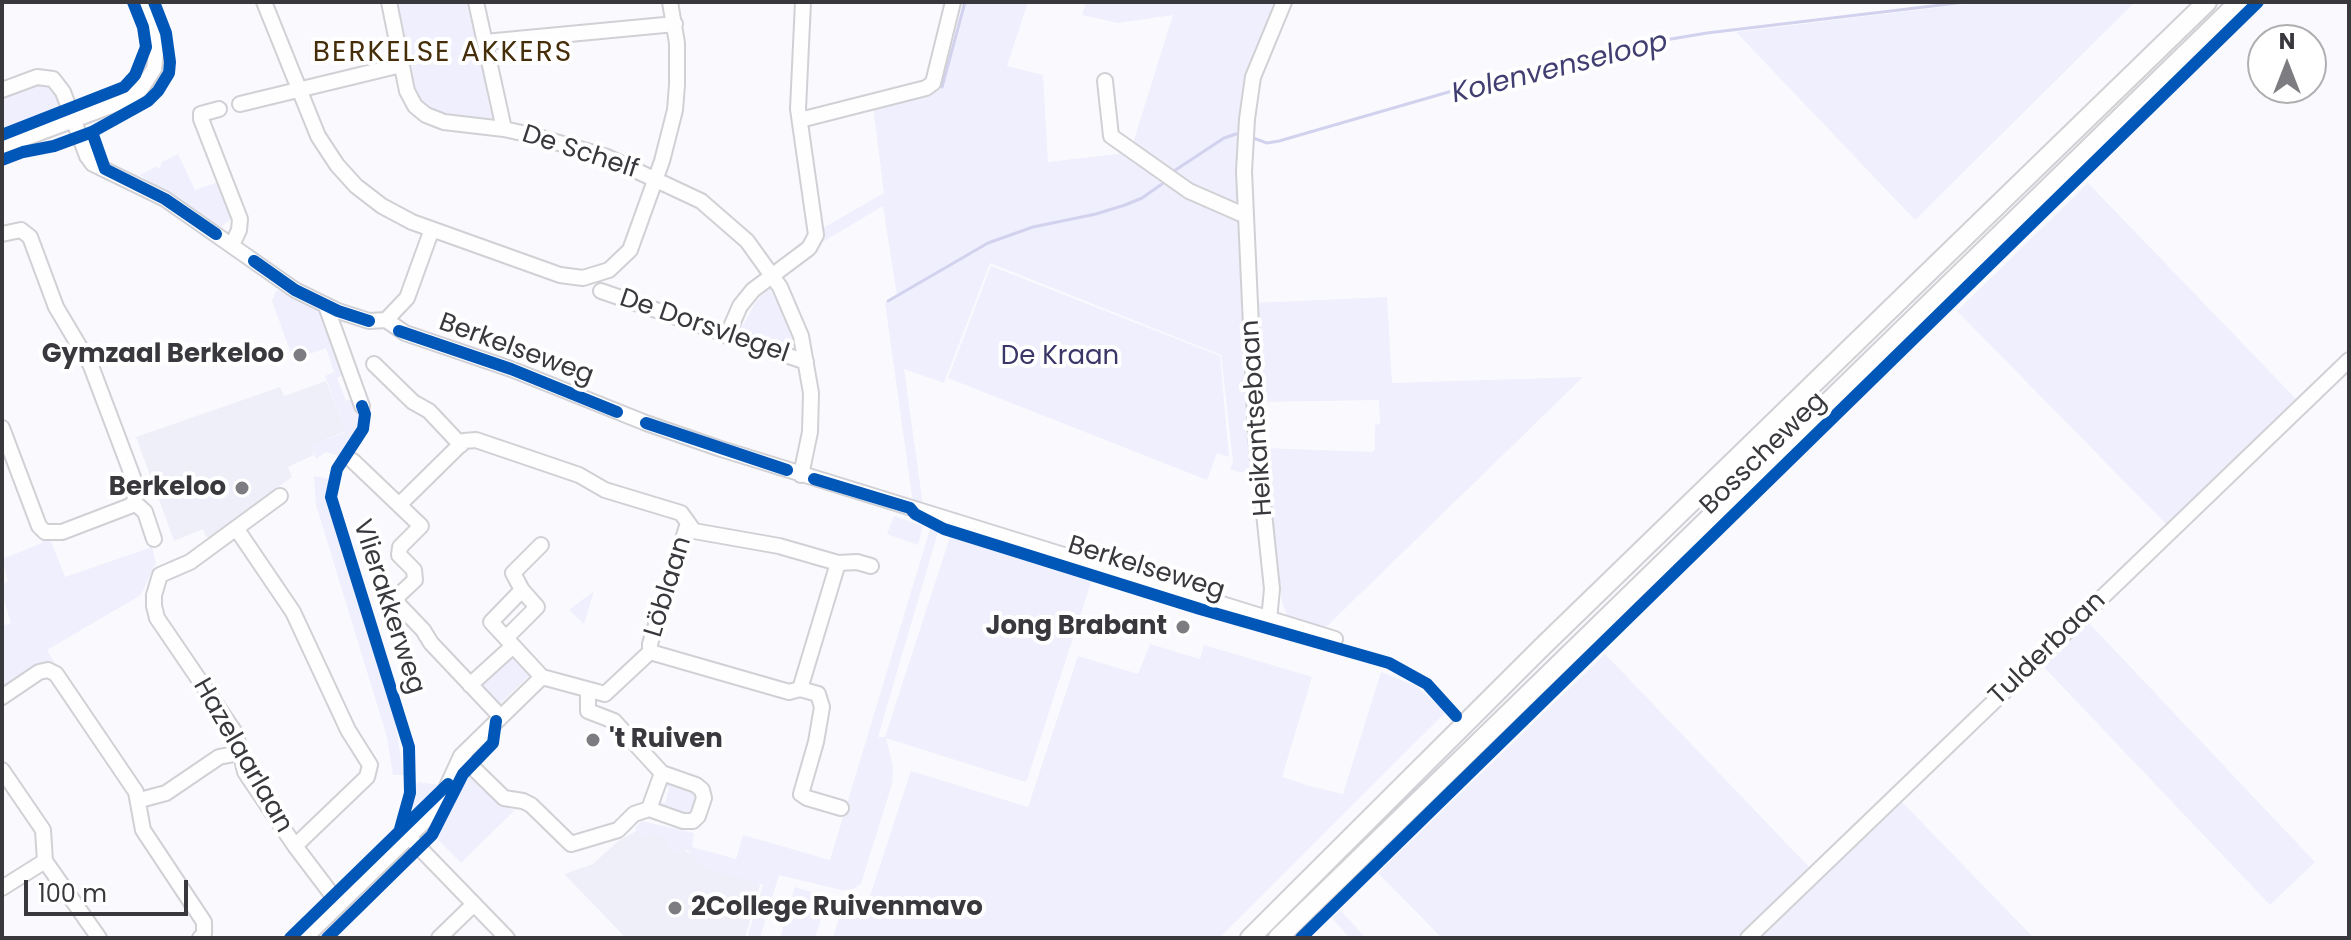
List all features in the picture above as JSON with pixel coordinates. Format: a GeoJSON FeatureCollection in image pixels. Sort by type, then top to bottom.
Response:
{"type":"FeatureCollection","features":[{"type":"Feature","properties":{"kind":"main road","name":"Bosscheweg"},"geometry":{"type":"LineString","coordinates":[[1250,938],[1541,648],[2207,2]]}},
{"type":"Feature","properties":{"kind":"main road","name":"Bosscheweg"},"geometry":{"type":"LineString","coordinates":[[1278,938],[2239,2]]}},
{"type":"Feature","properties":{"kind":"street"},"geometry":{"type":"LineString","coordinates":[[2,147],[127,100],[146,83],[154,69],[157,46],[144,2]]}},
{"type":"Feature","properties":{"kind":"street"},"geometry":{"type":"LineString","coordinates":[[264,2],[318,136],[346,176],[382,206],[432,229],[570,278],[593,277],[609,270],[630,250],[656,179],[675,110],[675,24],[670,2]]}},
{"type":"Feature","properties":{"kind":"street","name":"De Schelf"},"geometry":{"type":"LineString","coordinates":[[389,2],[411,100],[426,115],[444,122],[504,129],[590,151],[701,201],[747,241],[772,274],[791,308],[806,362],[811,415],[801,475]]}},
{"type":"Feature","properties":{"kind":"street"},"geometry":{"type":"LineString","coordinates":[[476,2],[504,129]]}},
{"type":"Feature","properties":{"kind":"street"},"geometry":{"type":"LineString","coordinates":[[727,336],[740,306],[759,283],[809,248],[816,235],[798,95],[803,2]]}},
{"type":"Feature","properties":{"kind":"street"},"geometry":{"type":"LineString","coordinates":[[800,120],[926,88],[933,83],[953,2]]}},
{"type":"Feature","properties":{"kind":"street","name":"Heikantsebaan"},"geometry":{"type":"LineString","coordinates":[[1269,620],[1272,589],[1256,437],[1244,171],[1256,66],[1284,2]]}},
{"type":"Feature","properties":{"kind":"street"},"geometry":{"type":"LineString","coordinates":[[485,42],[675,24]]}},
{"type":"Feature","properties":{"kind":"street"},"geometry":{"type":"LineString","coordinates":[[240,104],[401,65]]}},
{"type":"Feature","properties":{"kind":"street","name":"Berkelseweg"},"geometry":{"type":"LineString","coordinates":[[2,90],[37,77],[53,79],[63,92],[87,156],[93,164],[165,199],[295,290],[326,306],[362,319],[386,320],[405,333],[511,369],[646,423],[801,475],[1335,639]]}},
{"type":"Feature","properties":{"kind":"street"},"geometry":{"type":"LineString","coordinates":[[1105,81],[1111,136],[1189,191],[1246,216]]}},
{"type":"Feature","properties":{"kind":"street"},"geometry":{"type":"LineString","coordinates":[[219,109],[201,114],[240,219],[232,245]]}},
{"type":"Feature","properties":{"kind":"street"},"geometry":{"type":"LineString","coordinates":[[386,320],[407,298],[432,229]]}},
{"type":"Feature","properties":{"kind":"street"},"geometry":{"type":"LineString","coordinates":[[2,234],[21,230],[30,237],[56,307],[91,366],[137,488],[134,502],[62,532],[45,532],[39,526],[2,428]]}},
{"type":"Feature","properties":{"kind":"street","name":"De Dorsvlegel"},"geometry":{"type":"LineString","coordinates":[[601,291],[806,362]]}},
{"type":"Feature","properties":{"kind":"street"},"geometry":{"type":"LineString","coordinates":[[326,306],[362,406]]}},
{"type":"Feature","properties":{"kind":"street","name":"Tulderbaan"},"geometry":{"type":"LineString","coordinates":[[1748,938],[2349,360]]}},
{"type":"Feature","properties":{"kind":"street"},"geometry":{"type":"LineString","coordinates":[[374,364],[413,402],[429,411],[461,445]]}},
{"type":"Feature","properties":{"kind":"street"},"geometry":{"type":"LineString","coordinates":[[400,504],[469,439],[508,449],[579,475],[605,490],[681,513],[688,523]]}},
{"type":"Feature","properties":{"kind":"street"},"geometry":{"type":"LineString","coordinates":[[353,461],[421,526],[400,547],[399,555],[414,570],[415,580],[397,599],[431,643],[500,716]]}},
{"type":"Feature","properties":{"kind":"street","name":"Hazelaarlaan"},"geometry":{"type":"LineString","coordinates":[[280,496],[190,562],[160,575],[154,606],[157,618],[236,734],[245,772],[339,904]]}},
{"type":"Feature","properties":{"kind":"street"},"geometry":{"type":"LineString","coordinates":[[134,502],[145,512],[154,539]]}},
{"type":"Feature","properties":{"kind":"street","name":"Löblaan"},"geometry":{"type":"LineString","coordinates":[[688,523],[694,531],[704,534],[779,546],[838,563],[857,562],[871,566]]}},
{"type":"Feature","properties":{"kind":"street","name":"Löblaan"},"geometry":{"type":"LineString","coordinates":[[688,523],[650,652],[789,692],[800,689]]}},
{"type":"Feature","properties":{"kind":"street","name":"Hazelaarlaan"},"geometry":{"type":"LineString","coordinates":[[236,528],[293,612],[348,730],[370,765],[367,777],[295,846]]}},
{"type":"Feature","properties":{"kind":"street"},"geometry":{"type":"LineString","coordinates":[[470,685],[537,607],[522,590],[513,573],[541,545]]}},
{"type":"Feature","properties":{"kind":"street"},"geometry":{"type":"LineString","coordinates":[[838,563],[800,689],[818,694],[822,707],[801,794],[841,808]]}},
{"type":"Feature","properties":{"kind":"street"},"geometry":{"type":"LineString","coordinates":[[522,590],[491,622],[542,677],[605,694],[650,652]]}},
{"type":"Feature","properties":{"kind":"street"},"geometry":{"type":"LineString","coordinates":[[2,697],[39,672],[48,670],[56,674],[140,800],[143,830],[204,922],[204,934],[200,938]]}},
{"type":"Feature","properties":{"kind":"street"},"geometry":{"type":"LineString","coordinates":[[305,938],[438,806],[461,756],[542,677]]}},
{"type":"Feature","properties":{"kind":"street"},"geometry":{"type":"LineString","coordinates":[[461,756],[504,798],[531,805],[571,844],[618,830],[634,814],[649,809],[683,821],[693,821],[704,798],[702,790],[662,773],[614,721],[588,711],[588,691]]}},
{"type":"Feature","properties":{"kind":"street"},"geometry":{"type":"LineString","coordinates":[[140,800],[166,793],[219,757],[239,753]]}},
{"type":"Feature","properties":{"kind":"street"},"geometry":{"type":"LineString","coordinates":[[2,770],[43,830],[45,861],[99,938]]}},
{"type":"Feature","properties":{"kind":"street"},"geometry":{"type":"LineString","coordinates":[[649,809],[662,773]]}},
{"type":"Feature","properties":{"kind":"street"},"geometry":{"type":"LineString","coordinates":[[409,837],[507,938]]}},
{"type":"Feature","properties":{"kind":"street"},"geometry":{"type":"LineString","coordinates":[[2,888],[45,861]]}},
{"type":"Feature","properties":{"kind":"street"},"geometry":{"type":"LineString","coordinates":[[439,938],[474,904]]}},
{"type":"Feature","properties":{"kind":"shaded area"},"geometry":{"type":"Polygon","coordinates":[[[326,381],[346,431],[311,446],[314,455],[288,467],[292,477],[211,537],[206,537],[203,529],[174,541],[136,437],[280,387],[284,396],[326,381]]]}},
{"type":"Feature","properties":{"kind":"shaded area","name":"2College Ruivenmavo"},"geometry":{"type":"Polygon","coordinates":[[[647,825],[689,838],[686,852],[762,878],[745,938],[626,938],[564,874],[593,864],[618,841],[647,825]]]}},
{"type":"Feature","properties":{"kind":"green space"},"geometry":{"type":"Polygon","coordinates":[[[395,2],[466,2],[475,28],[490,110],[494,112],[491,119],[445,115],[421,103],[414,93],[395,2]]]}},
{"type":"Feature","properties":{"kind":"green space"},"geometry":{"type":"Polygon","coordinates":[[[965,2],[1028,2],[1007,66],[1043,75],[1048,162],[1126,153],[1162,183],[1173,176],[1133,143],[1173,15],[1118,23],[1082,15],[1086,2],[1280,2],[1265,34],[1239,206],[1251,471],[1230,469],[1233,462],[1221,355],[990,263],[944,383],[904,369],[923,506],[913,503],[885,303],[897,296],[883,206],[816,246],[823,228],[884,193],[873,106],[941,88],[965,2]]]}},
{"type":"Feature","properties":{"kind":"green space"},"geometry":{"type":"Polygon","coordinates":[[[1984,2],[2135,2],[1915,220],[1736,32],[1984,2]]]}},
{"type":"Feature","properties":{"kind":"green space"},"geometry":{"type":"Polygon","coordinates":[[[47,81],[61,99],[58,100],[58,108],[2,130],[2,94],[47,81]]]}},
{"type":"Feature","properties":{"kind":"green space"},"geometry":{"type":"Polygon","coordinates":[[[178,154],[195,190],[221,181],[235,216],[218,229],[140,175],[155,167],[160,168],[162,162],[178,154]]]}},
{"type":"Feature","properties":{"kind":"green space"},"geometry":{"type":"Polygon","coordinates":[[[2088,183],[2297,400],[2167,525],[1957,311],[2088,183]]]}},
{"type":"Feature","properties":{"kind":"green space","name":"De Kraan"},"geometry":{"type":"Polygon","coordinates":[[[991,266],[1220,356],[1229,457],[1217,453],[1207,480],[948,378],[991,266]]]}},
{"type":"Feature","properties":{"kind":"green space"},"geometry":{"type":"Polygon","coordinates":[[[766,282],[793,341],[780,345],[735,329],[735,326],[744,324],[765,292],[766,282]]]}},
{"type":"Feature","properties":{"kind":"green space"},"geometry":{"type":"Polygon","coordinates":[[[282,290],[323,312],[346,374],[337,378],[346,401],[355,398],[359,409],[359,430],[342,457],[326,452],[316,459],[311,446],[346,432],[325,376],[334,372],[326,348],[309,354],[306,348],[291,353],[272,301],[276,291],[282,290]]]}},
{"type":"Feature","properties":{"kind":"green space"},"geometry":{"type":"Polygon","coordinates":[[[1387,297],[1392,383],[1583,377],[1324,629],[1291,619],[1282,602],[1264,448],[1372,452],[1375,450],[1375,425],[1380,424],[1379,400],[1260,402],[1254,303],[1387,297]]]}},
{"type":"Feature","properties":{"kind":"green space"},"geometry":{"type":"Polygon","coordinates":[[[314,476],[330,479],[326,495],[329,509],[394,716],[404,775],[393,775],[387,737],[316,505],[314,476]]]}},
{"type":"Feature","properties":{"kind":"green space"},"geometry":{"type":"Polygon","coordinates":[[[894,516],[923,526],[918,545],[887,534],[894,516]]]}},
{"type":"Feature","properties":{"kind":"green space"},"geometry":{"type":"Polygon","coordinates":[[[930,529],[938,532],[878,737],[885,737],[950,537],[1091,582],[1027,780],[1025,782],[886,738],[893,766],[892,784],[861,884],[853,889],[841,890],[779,875],[760,938],[747,938],[763,885],[705,868],[684,847],[673,856],[662,835],[653,833],[642,838],[635,828],[642,821],[694,833],[692,847],[736,859],[743,835],[830,860],[930,529]]]}},
{"type":"Feature","properties":{"kind":"green space"},"geometry":{"type":"Polygon","coordinates":[[[49,536],[65,577],[152,547],[156,563],[141,595],[47,650],[54,662],[2,694],[2,626],[11,623],[2,594],[2,584],[8,581],[2,559],[42,543],[41,539],[49,536]]]}},
{"type":"Feature","properties":{"kind":"green space"},"geometry":{"type":"Polygon","coordinates":[[[594,591],[584,624],[569,610],[594,591]]]}},
{"type":"Feature","properties":{"kind":"green space"},"geometry":{"type":"Polygon","coordinates":[[[2086,620],[2315,862],[2270,905],[2041,664],[2086,620]]]}},
{"type":"Feature","properties":{"kind":"green space"},"geometry":{"type":"Polygon","coordinates":[[[1150,644],[1200,659],[1204,645],[1312,677],[1282,777],[1343,794],[1381,672],[1416,686],[1446,712],[1219,938],[833,938],[845,896],[867,902],[869,899],[911,771],[1028,807],[1078,656],[1138,674],[1150,644]]]}},
{"type":"Feature","properties":{"kind":"green space"},"geometry":{"type":"Polygon","coordinates":[[[1605,654],[1810,868],[1736,938],[1442,938],[1378,873],[1605,654]]]}},
{"type":"Feature","properties":{"kind":"green space"},"geometry":{"type":"Polygon","coordinates":[[[512,658],[529,676],[500,704],[482,686],[512,658]]]}},
{"type":"Feature","properties":{"kind":"green space"},"geometry":{"type":"Polygon","coordinates":[[[470,773],[502,806],[515,810],[461,863],[438,840],[437,835],[470,773]]]}},
{"type":"Feature","properties":{"kind":"green space"},"geometry":{"type":"Polygon","coordinates":[[[668,781],[699,793],[691,817],[657,806],[657,801],[665,803],[669,788],[661,785],[668,781]]]}},
{"type":"Feature","properties":{"kind":"green space"},"geometry":{"type":"Polygon","coordinates":[[[417,782],[441,785],[415,811],[411,807],[417,782]]]}},
{"type":"Feature","properties":{"kind":"green space"},"geometry":{"type":"Polygon","coordinates":[[[1900,800],[2034,938],[1757,938],[1900,800]]]}},
{"type":"Feature","properties":{"kind":"green space"},"geometry":{"type":"Polygon","coordinates":[[[795,887],[828,897],[815,938],[780,938],[795,887]]]}},
{"type":"Feature","properties":{"kind":"green space"},"geometry":{"type":"Polygon","coordinates":[[[1340,910],[1366,938],[1350,938],[1332,918],[1340,910]]]}},
{"type":"Feature","properties":{"kind":"waterway"},"geometry":{"type":"LineString","coordinates":[[942,87],[965,2]]}},
{"type":"Feature","properties":{"kind":"waterway","name":"Kolenvenseloop"},"geometry":{"type":"LineString","coordinates":[[1253,138],[1267,143],[1279,141],[1459,89],[1629,46],[1707,33],[1966,2]]}},
{"type":"Feature","properties":{"kind":"waterway","name":"Kolenvenseloop"},"geometry":{"type":"LineString","coordinates":[[1171,173],[1224,138],[1236,134]]}},
{"type":"Feature","properties":{"kind":"waterway","name":"Kolenvenseloop"},"geometry":{"type":"LineString","coordinates":[[888,301],[988,243],[1033,227],[1125,205],[1162,184]]}},
{"type":"Feature","properties":{"kind":"cycle path"},"geometry":{"type":"LineString","coordinates":[[2,135],[124,87],[135,75],[146,47],[143,27],[133,2]]}},
{"type":"Feature","properties":{"kind":"cycle path"},"geometry":{"type":"LineString","coordinates":[[2,160],[92,132],[148,101],[158,91],[169,73],[170,62],[166,33],[154,2]]}},
{"type":"Feature","properties":{"kind":"cycle path"},"geometry":{"type":"LineString","coordinates":[[1301,938],[2258,2]]}},
{"type":"Feature","properties":{"kind":"cycle path"},"geometry":{"type":"LineString","coordinates":[[92,132],[105,169],[165,199],[216,234]]}},
{"type":"Feature","properties":{"kind":"cycle path"},"geometry":{"type":"LineString","coordinates":[[254,261],[295,290],[338,311],[369,321]]}},
{"type":"Feature","properties":{"kind":"cycle path"},"geometry":{"type":"LineString","coordinates":[[399,331],[511,369],[617,412]]}},
{"type":"Feature","properties":{"kind":"cycle path","name":"Vlierakkerweg"},"geometry":{"type":"LineString","coordinates":[[362,406],[365,414],[363,429],[337,469],[331,497],[409,747],[410,793],[400,829]]}},
{"type":"Feature","properties":{"kind":"cycle path"},"geometry":{"type":"LineString","coordinates":[[646,423],[787,470]]}},
{"type":"Feature","properties":{"kind":"cycle path"},"geometry":{"type":"LineString","coordinates":[[814,479],[910,508],[915,514],[944,529],[1200,609],[1389,663],[1427,684],[1456,716]]}},
{"type":"Feature","properties":{"kind":"cycle path"},"geometry":{"type":"LineString","coordinates":[[327,938],[432,835],[463,774],[493,743],[496,721]]}},
{"type":"Feature","properties":{"kind":"cycle path"},"geometry":{"type":"LineString","coordinates":[[290,938],[448,784]]}},
{"type":"Feature","properties":{"kind":"place","name":"Gymzaal Berkeloo"},"geometry":{"type":"Point","coordinates":[300,355]}},
{"type":"Feature","properties":{"kind":"place","name":"Berkeloo"},"geometry":{"type":"Point","coordinates":[242,488]}},
{"type":"Feature","properties":{"kind":"place","name":"Jong Brabant"},"geometry":{"type":"Point","coordinates":[1183,627]}},
{"type":"Feature","properties":{"kind":"place","name":"'t Ruiven"},"geometry":{"type":"Point","coordinates":[593,740]}},
{"type":"Feature","properties":{"kind":"place","name":"2College Ruivenmavo"},"geometry":{"type":"Point","coordinates":[675,908]}},
{"type":"Feature","properties":{"kind":"district","name":"BERKELSE AKKERS"},"geometry":{"type":"Point","coordinates":[443,54]}}]}
